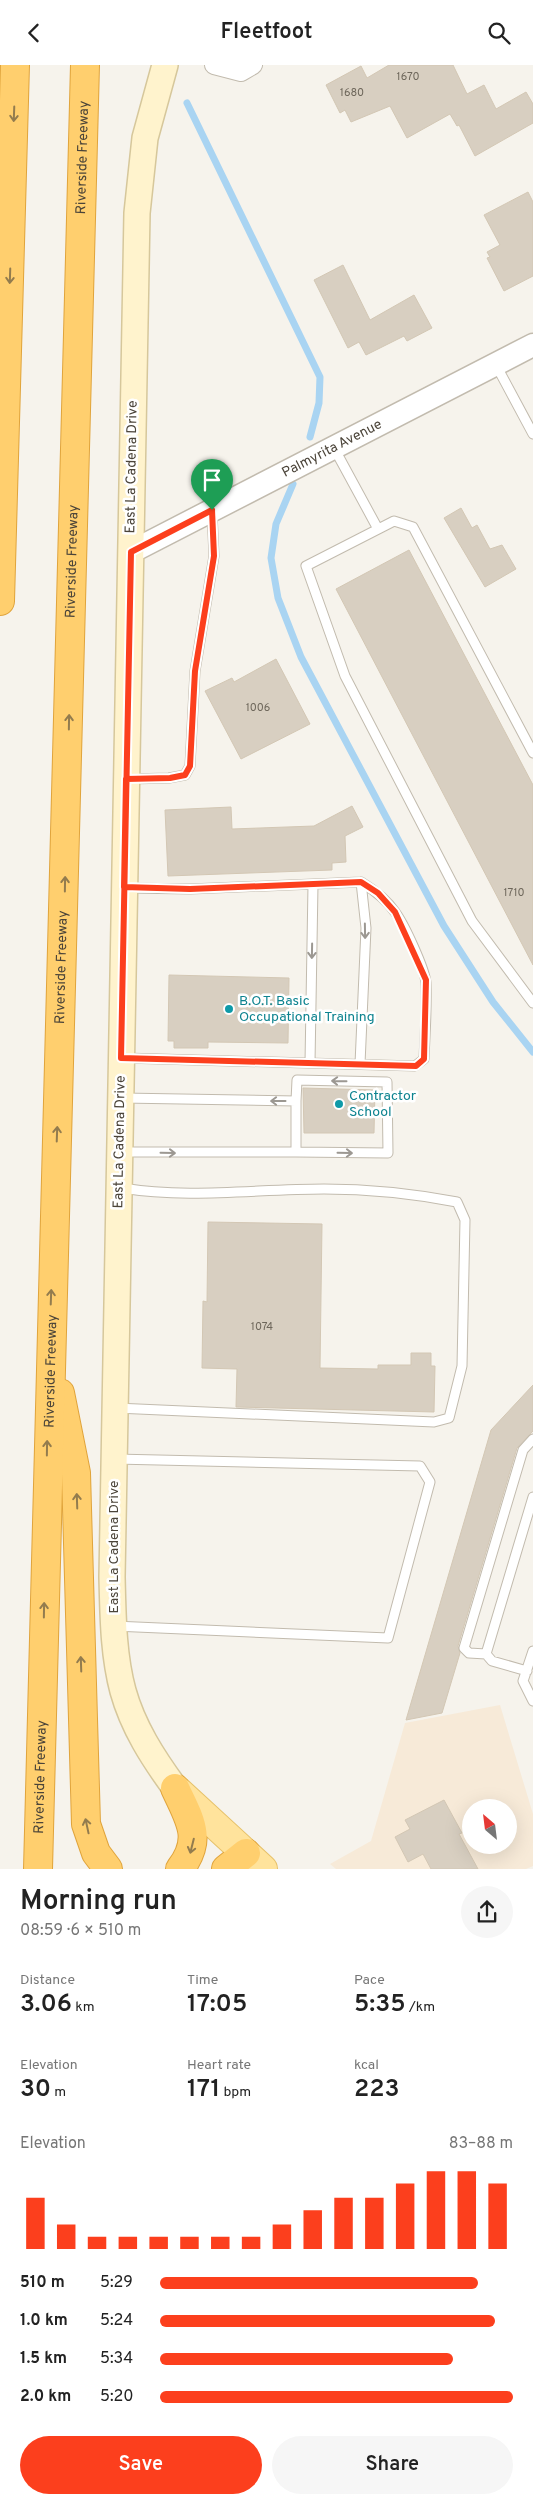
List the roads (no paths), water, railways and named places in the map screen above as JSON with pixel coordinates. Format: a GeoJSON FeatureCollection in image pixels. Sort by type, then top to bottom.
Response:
{"type":"FeatureCollection","features":[{"type":"Feature","properties":{"kind":"highway"},"geometry":{"type":"LineString","coordinates":[[0,601],[15,65]]}},
{"type":"Feature","properties":{"kind":"highway","name":"Riverside Freeway"},"geometry":{"type":"LineString","coordinates":[[38,1869],[50,1345],[64,926],[85,65]]}},
{"type":"Feature","properties":{"kind":"highway"},"geometry":{"type":"LineString","coordinates":[[50,1345],[76,1473],[86,1824],[96,1853],[108,1869]]}},
{"type":"Feature","properties":{"kind":"highway"},"geometry":{"type":"LineString","coordinates":[[174,1788],[192,1825],[194,1840],[188,1858],[180,1869]]}},
{"type":"Feature","properties":{"kind":"main road","name":"East La Cadena Drive"},"geometry":{"type":"LineString","coordinates":[[165,65],[144,138],[137,213],[114,1459],[114,1626],[122,1690],[135,1725],[151,1755],[174,1788],[203,1816],[245,1864]]}},
{"type":"Feature","properties":{"kind":"street"},"geometry":{"type":"LineString","coordinates":[[214,65],[241,72],[253,65]]}},
{"type":"Feature","properties":{"kind":"street","name":"Palmyrita Avenue"},"geometry":{"type":"LineString","coordinates":[[131,552],[533,345]]}},
{"type":"Feature","properties":{"kind":"lane"},"geometry":{"type":"LineString","coordinates":[[496,365],[533,434]]}},
{"type":"Feature","properties":{"kind":"lane"},"geometry":{"type":"LineString","coordinates":[[334,448],[378,529]]}},
{"type":"Feature","properties":{"kind":"lane"},"geometry":{"type":"LineString","coordinates":[[126,779],[170,778],[185,775],[190,766],[195,671],[214,556],[212,510]]}},
{"type":"Feature","properties":{"kind":"lane"},"geometry":{"type":"LineString","coordinates":[[533,753],[413,527],[394,521],[306,566],[345,676],[472,921],[533,1003]]}},
{"type":"Feature","properties":{"kind":"lane"},"geometry":{"type":"LineString","coordinates":[[121,1058],[416,1066],[424,1059],[426,980],[395,912],[378,893],[361,882],[190,889],[124,887]]}},
{"type":"Feature","properties":{"kind":"lane"},"geometry":{"type":"LineString","coordinates":[[360,1064],[366,929],[361,882]]}},
{"type":"Feature","properties":{"kind":"lane"},"geometry":{"type":"LineString","coordinates":[[310,1063],[313,885]]}},
{"type":"Feature","properties":{"kind":"lane"},"geometry":{"type":"LineString","coordinates":[[120,1152],[388,1153],[387,1082],[297,1080],[296,1152]]}},
{"type":"Feature","properties":{"kind":"lane"},"geometry":{"type":"LineString","coordinates":[[120,1098],[296,1101]]}},
{"type":"Feature","properties":{"kind":"lane"},"geometry":{"type":"LineString","coordinates":[[115,1408],[434,1422],[449,1418],[462,1366],[465,1220],[456,1202],[435,1197],[324,1189],[150,1193],[119,1188]]}},
{"type":"Feature","properties":{"kind":"lane"},"geometry":{"type":"LineString","coordinates":[[527,1671],[492,1661],[486,1654],[469,1653],[464,1648],[523,1450],[533,1439]]}},
{"type":"Feature","properties":{"kind":"lane"},"geometry":{"type":"LineString","coordinates":[[114,1459],[420,1466],[430,1481],[388,1638],[114,1626]]}},
{"type":"Feature","properties":{"kind":"lane"},"geometry":{"type":"LineString","coordinates":[[486,1654],[533,1497]]}},
{"type":"Feature","properties":{"kind":"lane"},"geometry":{"type":"LineString","coordinates":[[533,1651],[523,1681],[533,1701]]}},
{"type":"Feature","properties":{"kind":"waterway"},"geometry":{"type":"LineString","coordinates":[[187,103],[320,377],[319,403],[310,437]]}},
{"type":"Feature","properties":{"kind":"waterway"},"geometry":{"type":"LineString","coordinates":[[293,484],[276,524],[271,558],[278,598],[301,657],[444,926],[493,1002],[533,1052]]}},
{"type":"Feature","properties":{"kind":"place","name":"B.O.T. Basic Occupational Training"},"geometry":{"type":"Point","coordinates":[229,1009]}},
{"type":"Feature","properties":{"kind":"place","name":"Contractor School"},"geometry":{"type":"Point","coordinates":[339,1104]}}]}
